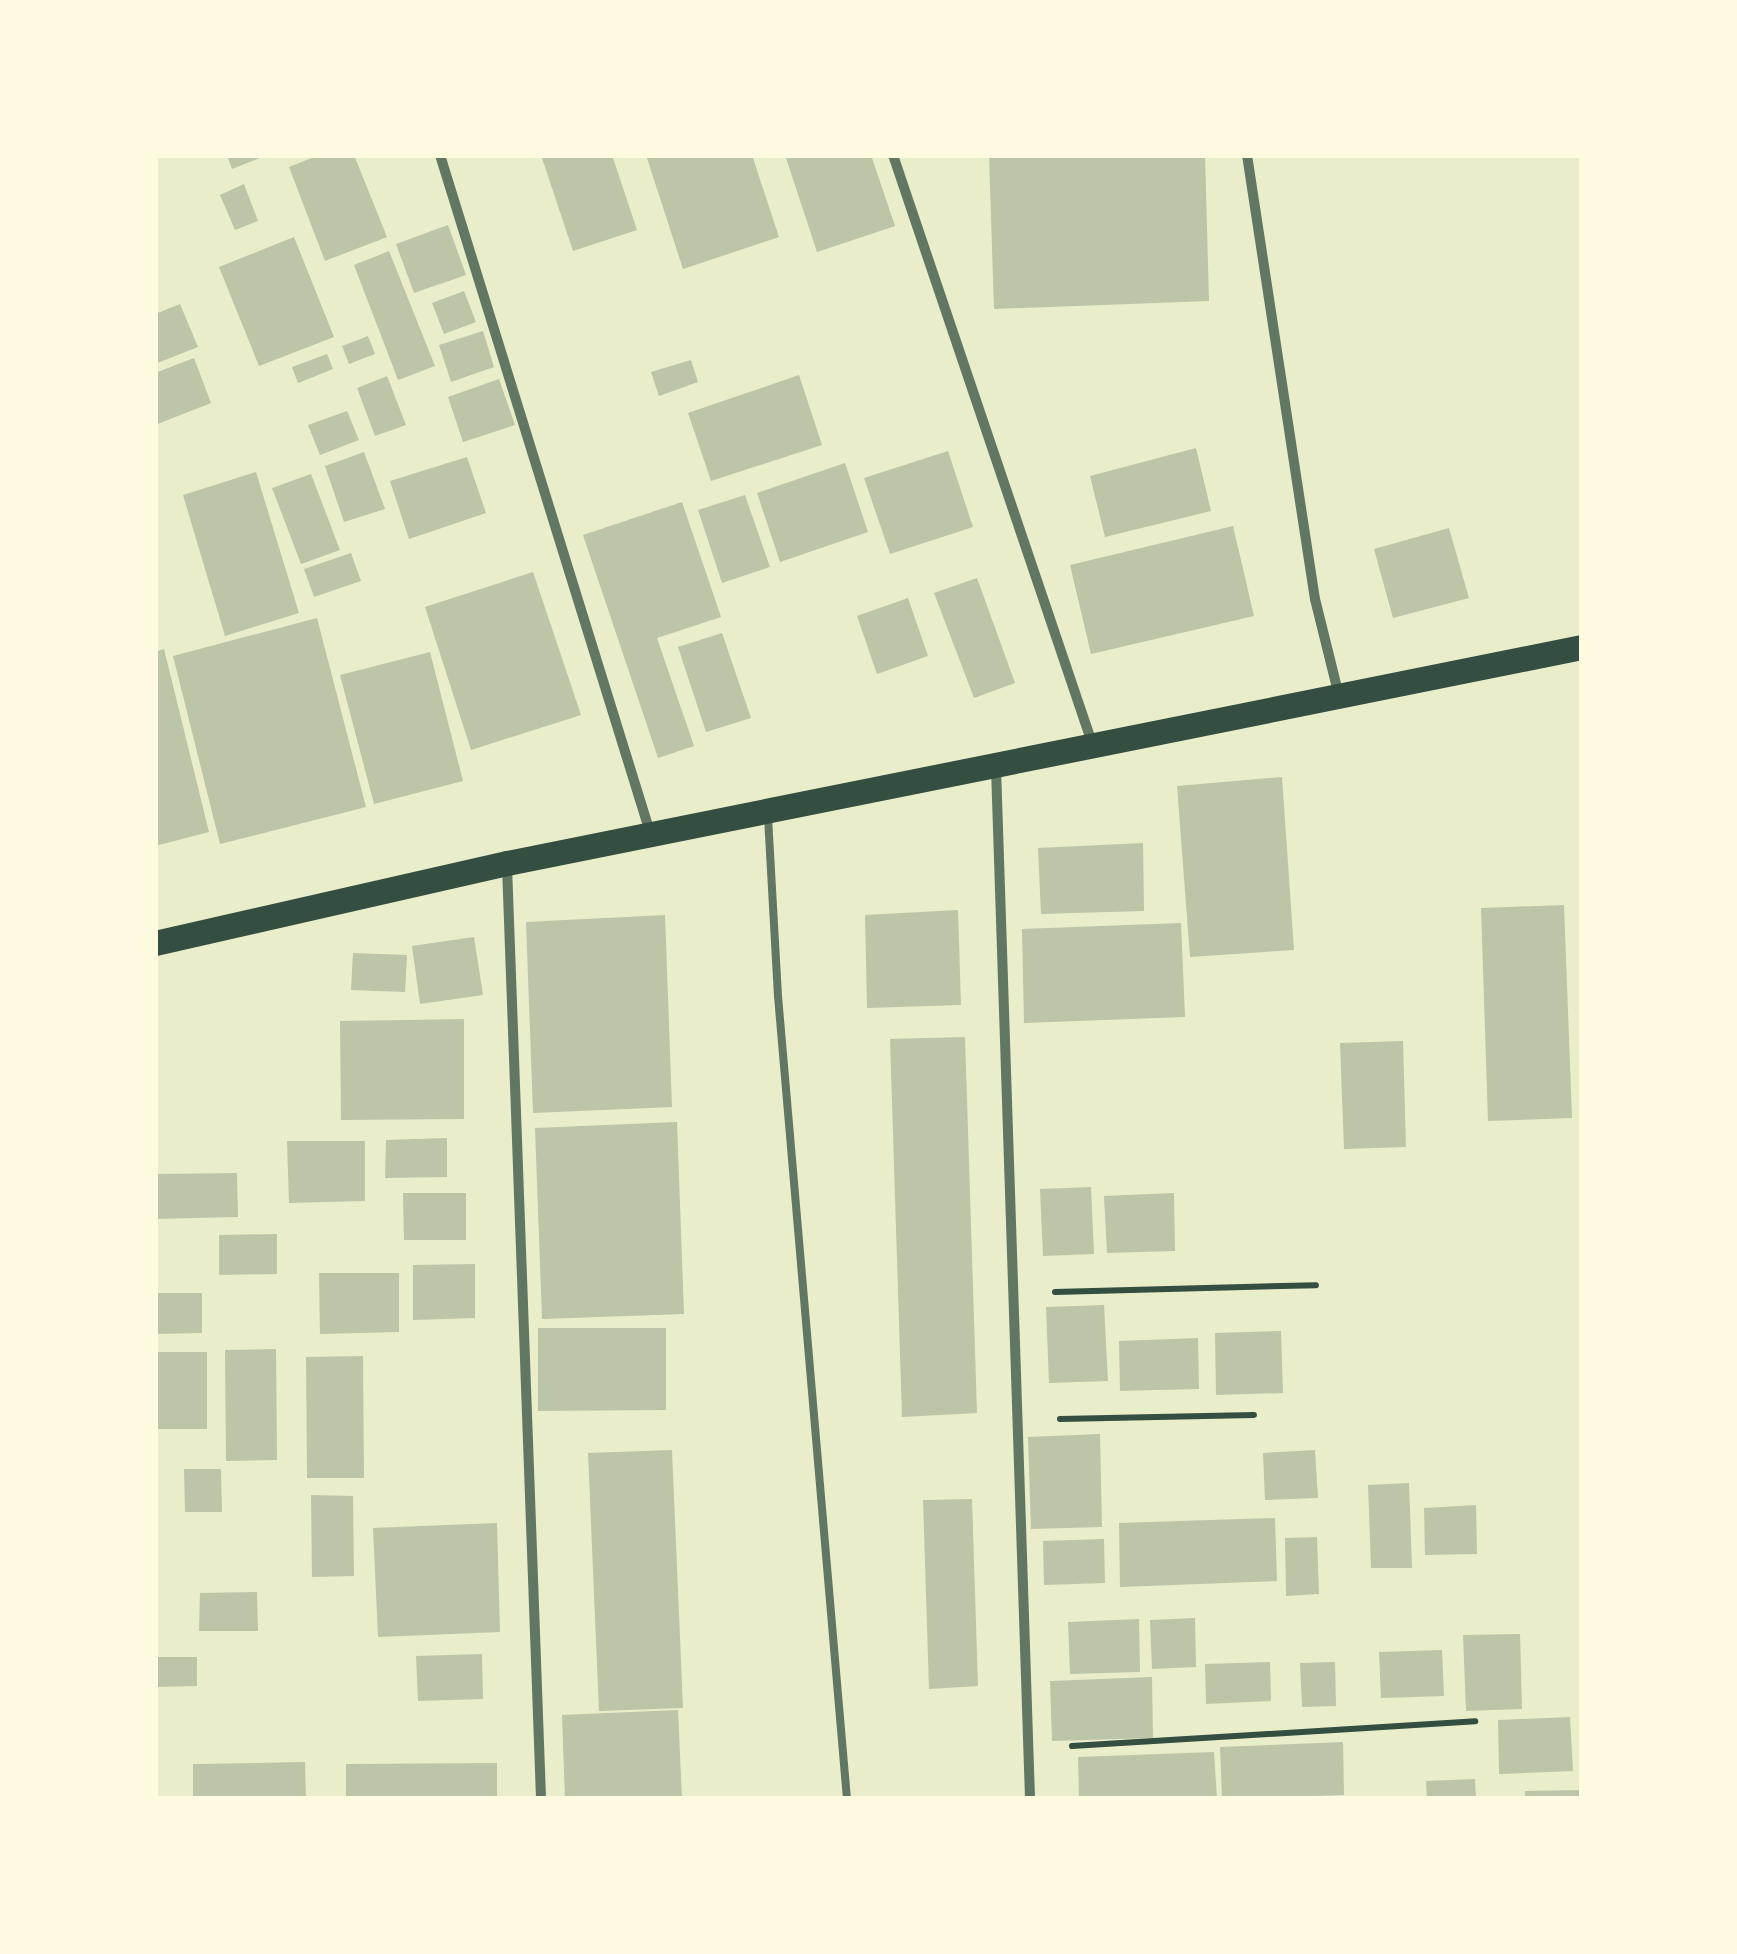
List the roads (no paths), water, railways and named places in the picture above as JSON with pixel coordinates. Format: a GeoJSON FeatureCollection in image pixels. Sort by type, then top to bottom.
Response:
{"type":"FeatureCollection","features":[{"type":"Feature","properties":{"kind":"main road"},"geometry":{"type":"LineString","coordinates":[[155,943],[507,863],[996,766],[1092,742],[1582,647]]}},
{"type":"Feature","properties":{"kind":"street"},"geometry":{"type":"LineString","coordinates":[[440,155],[650,835]]}},
{"type":"Feature","properties":{"kind":"street"},"geometry":{"type":"LineString","coordinates":[[893,155],[1092,742]]}},
{"type":"Feature","properties":{"kind":"street"},"geometry":{"type":"LineString","coordinates":[[1247,155],[1312,580],[1339,697]]}},
{"type":"Feature","properties":{"kind":"street"},"geometry":{"type":"LineString","coordinates":[[996,766],[1030,1799]]}},
{"type":"Feature","properties":{"kind":"street"},"geometry":{"type":"LineString","coordinates":[[507,863],[541,1799]]}},
{"type":"Feature","properties":{"kind":"lane"},"geometry":{"type":"LineString","coordinates":[[768,810],[778,996],[847,1799]]}}]}
